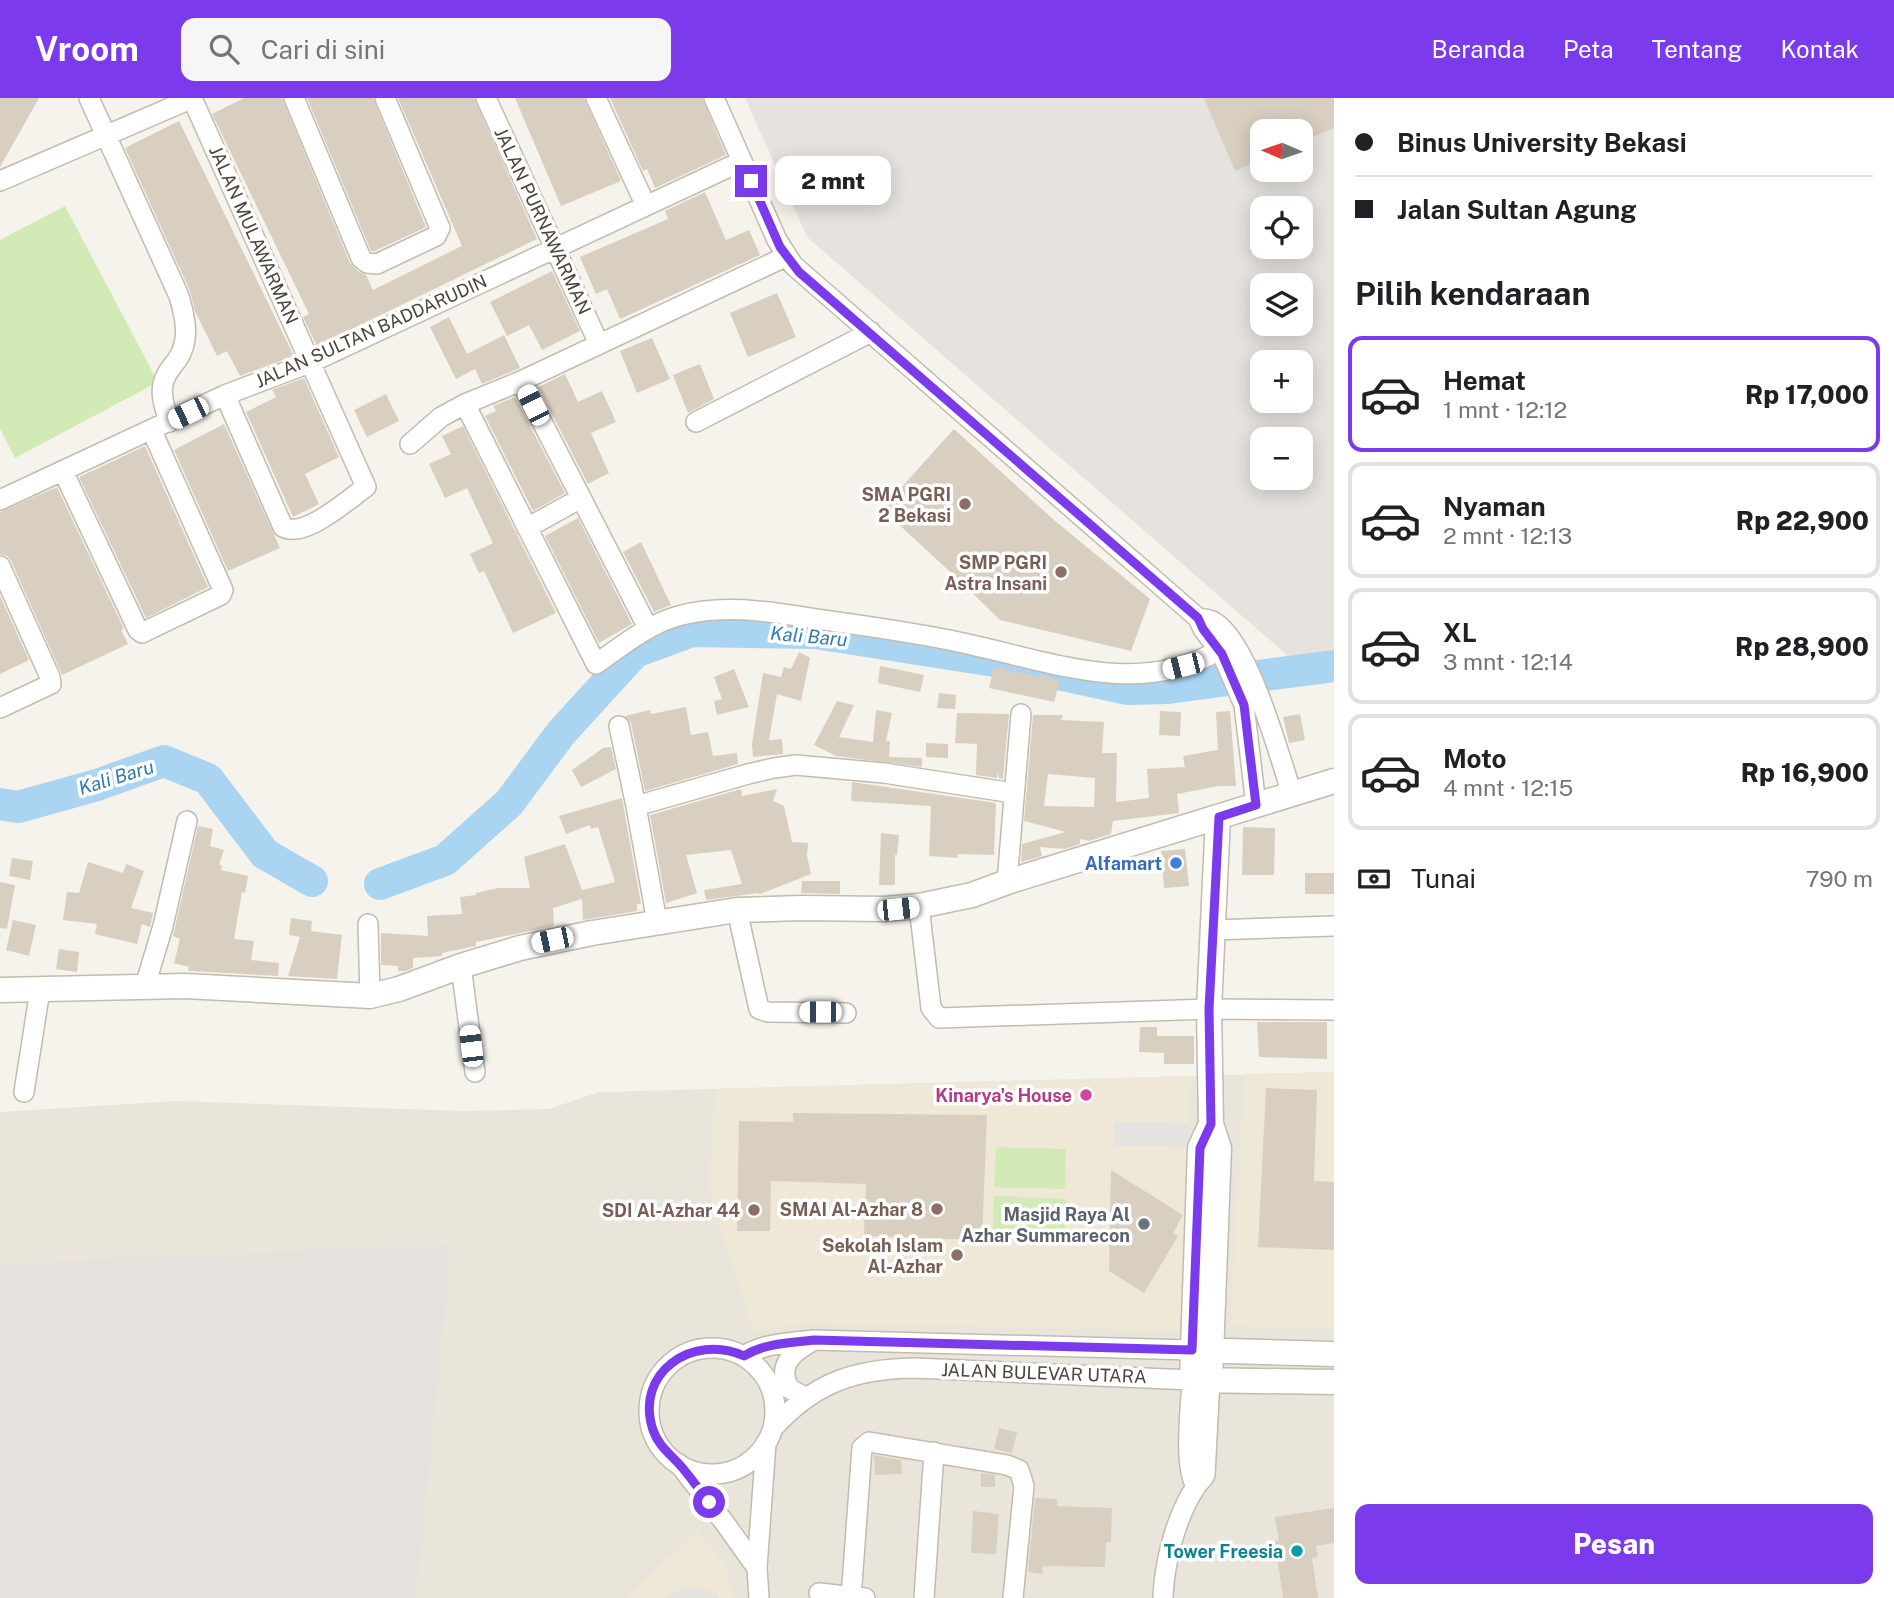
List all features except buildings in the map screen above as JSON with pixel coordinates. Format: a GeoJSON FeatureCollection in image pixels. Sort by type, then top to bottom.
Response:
{"type":"FeatureCollection","features":[{"type":"Feature","properties":{"kind":"street"},"geometry":{"type":"LineString","coordinates":[[63,471],[138,630],[142,633],[221,595],[223,590],[161,426],[163,384],[167,372],[179,357],[186,338],[184,312],[89,98]]}},
{"type":"Feature","properties":{"kind":"street"},"geometry":{"type":"LineString","coordinates":[[0,181],[193,98]]}},
{"type":"Feature","properties":{"kind":"street","name":"JALAN MULAWARMAN"},"geometry":{"type":"LineString","coordinates":[[193,98],[366,487],[307,528],[292,530],[283,527],[225,395]]}},
{"type":"Feature","properties":{"kind":"street"},"geometry":{"type":"LineString","coordinates":[[294,98],[361,258],[371,264],[377,264],[436,236],[440,228],[385,98]]}},
{"type":"Feature","properties":{"kind":"street","name":"JALAN PURNAWARMAN"},"geometry":{"type":"LineString","coordinates":[[486,98],[599,344]]}},
{"type":"Feature","properties":{"kind":"street"},"geometry":{"type":"LineString","coordinates":[[596,98],[646,206]]}},
{"type":"Feature","properties":{"kind":"street"},"geometry":{"type":"LineString","coordinates":[[715,98],[777,240],[799,272],[1191,611],[1203,629],[1226,650],[1252,701],[1292,794]]}},
{"type":"Feature","properties":{"kind":"street","name":"JALAN SULTAN BADDARUDIN"},"geometry":{"type":"LineString","coordinates":[[0,500],[225,395],[312,362],[742,162]]}},
{"type":"Feature","properties":{"kind":"street"},"geometry":{"type":"LineString","coordinates":[[410,444],[442,417],[465,404],[521,381],[787,256]]}},
{"type":"Feature","properties":{"kind":"street"},"geometry":{"type":"LineString","coordinates":[[696,422],[871,332]]}},
{"type":"Feature","properties":{"kind":"street"},"geometry":{"type":"LineString","coordinates":[[521,381],[648,628]]}},
{"type":"Feature","properties":{"kind":"street"},"geometry":{"type":"LineString","coordinates":[[465,404],[596,664],[648,628],[677,616],[743,609],[871,626],[975,645],[1022,658],[1122,675],[1148,674],[1197,663],[1226,650]]}},
{"type":"Feature","properties":{"kind":"street"},"geometry":{"type":"LineString","coordinates":[[527,528],[581,498]]}},
{"type":"Feature","properties":{"kind":"street"},"geometry":{"type":"LineString","coordinates":[[0,566],[51,684],[0,708]]}},
{"type":"Feature","properties":{"kind":"street"},"geometry":{"type":"LineString","coordinates":[[1252,701],[1256,805]]}},
{"type":"Feature","properties":{"kind":"street"},"geometry":{"type":"LineString","coordinates":[[1007,882],[1021,714]]}},
{"type":"Feature","properties":{"kind":"street"},"geometry":{"type":"LineString","coordinates":[[619,726],[657,922]]}},
{"type":"Feature","properties":{"kind":"street"},"geometry":{"type":"LineString","coordinates":[[636,806],[783,766],[884,773],[1013,793]]}},
{"type":"Feature","properties":{"kind":"street"},"geometry":{"type":"LineString","coordinates":[[0,990],[145,986],[239,987],[370,996],[534,944],[657,922],[737,910],[884,909],[919,906],[972,895],[1334,781]]}},
{"type":"Feature","properties":{"kind":"street"},"geometry":{"type":"LineString","coordinates":[[1163,1598],[1164,1573],[1169,1550],[1196,1486],[1205,1475],[1202,1350],[1220,1148],[1211,1124],[1209,1009],[1219,817]]}},
{"type":"Feature","properties":{"kind":"street"},"geometry":{"type":"LineString","coordinates":[[145,986],[163,926],[187,821]]}},
{"type":"Feature","properties":{"kind":"street"},"geometry":{"type":"LineString","coordinates":[[919,906],[931,1008],[939,1018],[1209,1009],[1334,1010]]}},
{"type":"Feature","properties":{"kind":"street"},"geometry":{"type":"LineString","coordinates":[[737,910],[761,1011],[846,1013]]}},
{"type":"Feature","properties":{"kind":"street"},"geometry":{"type":"LineString","coordinates":[[369,924],[370,996]]}},
{"type":"Feature","properties":{"kind":"street"},"geometry":{"type":"LineString","coordinates":[[1213,930],[1334,926]]}},
{"type":"Feature","properties":{"kind":"street"},"geometry":{"type":"LineString","coordinates":[[461,966],[475,1072]]}},
{"type":"Feature","properties":{"kind":"street"},"geometry":{"type":"LineString","coordinates":[[24,1093],[40,990]]}},
{"type":"Feature","properties":{"kind":"street"},"geometry":{"type":"LineString","coordinates":[[805,1397],[796,1394],[786,1382],[785,1364],[800,1348],[814,1340]]}},
{"type":"Feature","properties":{"kind":"street","name":"JALAN BULEVAR UTARA"},"geometry":{"type":"LineString","coordinates":[[744,1356],[768,1346],[814,1340],[1334,1354]]}},
{"type":"Feature","properties":{"kind":"street"},"geometry":{"type":"LineString","coordinates":[[757,1568],[724,1522],[668,1455],[653,1431],[650,1404],[659,1378],[668,1367],[691,1352],[718,1348],[744,1356],[760,1369],[771,1387],[775,1407],[769,1436],[757,1568],[759,1598]]}},
{"type":"Feature","properties":{"kind":"street","name":"JALAN BULEVAR UTARA"},"geometry":{"type":"LineString","coordinates":[[769,1436],[789,1410],[805,1397],[845,1377],[894,1368],[1201,1380],[1334,1382]]}},
{"type":"Feature","properties":{"kind":"street"},"geometry":{"type":"LineString","coordinates":[[678,1464],[705,1473],[726,1472],[746,1464],[769,1436]]}},
{"type":"Feature","properties":{"kind":"street"},"geometry":{"type":"LineString","coordinates":[[819,1593],[856,1598],[863,1445],[869,1442],[1011,1465],[1021,1472],[1024,1486],[1013,1598]]}},
{"type":"Feature","properties":{"kind":"street"},"geometry":{"type":"LineString","coordinates":[[924,1598],[934,1452]]}},
{"type":"Feature","properties":{"kind":"shaded area"},"geometry":{"type":"Polygon","coordinates":[[[745,98],[1334,98],[1334,656],[1295,662],[807,237],[745,98]]]}},
{"type":"Feature","properties":{"kind":"shaded area"},"geometry":{"type":"Polygon","coordinates":[[[1334,1072],[1334,1598],[0,1598],[0,1112],[176,1101],[463,1111],[549,1109],[599,1092],[1334,1072]]]}},
{"type":"Feature","properties":{"kind":"shaded area"},"geometry":{"type":"Polygon","coordinates":[[[1334,1072],[1334,1329],[1230,1326],[1244,1074],[1334,1072]]]}},
{"type":"Feature","properties":{"kind":"shaded area","name":"Sekolah Islam Al-Azhar"},"geometry":{"type":"Polygon","coordinates":[[[1191,1076],[1181,1331],[799,1323],[753,1332],[709,1188],[715,1089],[1191,1076]]]}},
{"type":"Feature","properties":{"kind":"shaded area"},"geometry":{"type":"Polygon","coordinates":[[[1114,1122],[1189,1123],[1189,1147],[1114,1146],[1114,1122]]]}},
{"type":"Feature","properties":{"kind":"shaded area"},"geometry":{"type":"Polygon","coordinates":[[[451,1245],[416,1598],[0,1598],[0,1264],[451,1245]]]}},
{"type":"Feature","properties":{"kind":"shaded area"},"geometry":{"type":"Polygon","coordinates":[[[697,1530],[725,1565],[733,1598],[626,1598],[697,1530]]]}},
{"type":"Feature","properties":{"kind":"shaded area"},"geometry":{"type":"Polygon","coordinates":[[[688,1587],[700,1587],[718,1594],[720,1598],[665,1598],[688,1587]]]}},
{"type":"Feature","properties":{"kind":"green space"},"geometry":{"type":"Polygon","coordinates":[[[65,206],[158,382],[15,458],[0,429],[0,240],[65,206]]]}},
{"type":"Feature","properties":{"kind":"green space"},"geometry":{"type":"Polygon","coordinates":[[[996,1147],[1066,1149],[1065,1189],[994,1187],[996,1147]]]}},
{"type":"Feature","properties":{"kind":"green space"},"geometry":{"type":"Polygon","coordinates":[[[994,1196],[1066,1199],[1065,1235],[993,1232],[994,1196]]]}},
{"type":"Feature","properties":{"kind":"waterway","name":"Kali Baru"},"geometry":{"type":"LineString","coordinates":[[380,884],[445,860],[509,803],[561,733],[635,652],[692,631],[815,633],[1007,663],[1128,689],[1168,688],[1334,666]]}},
{"type":"Feature","properties":{"kind":"waterway","name":"Kali Baru"},"geometry":{"type":"LineString","coordinates":[[0,804],[18,807],[97,785],[164,761],[208,779],[265,854],[312,881]]}},
{"type":"Feature","properties":{"kind":"place","name":"SMA PGRI 2 Bekasi"},"geometry":{"type":"Point","coordinates":[965,504]}},
{"type":"Feature","properties":{"kind":"place","name":"SMP PGRI Astra Insani"},"geometry":{"type":"Point","coordinates":[1061,572]}},
{"type":"Feature","properties":{"kind":"place","name":"Alfamart"},"geometry":{"type":"Point","coordinates":[1176,863]}},
{"type":"Feature","properties":{"kind":"place","name":"Kinarya's House"},"geometry":{"type":"Point","coordinates":[1086,1095]}},
{"type":"Feature","properties":{"kind":"place","name":"SMAI Al-Azhar 8"},"geometry":{"type":"Point","coordinates":[937,1209]}},
{"type":"Feature","properties":{"kind":"place","name":"SDI Al-Azhar 44"},"geometry":{"type":"Point","coordinates":[754,1210]}},
{"type":"Feature","properties":{"kind":"place","name":"Masjid Raya Al Azhar Summarecon"},"geometry":{"type":"Point","coordinates":[1144,1224]}},
{"type":"Feature","properties":{"kind":"place","name":"Sekolah Islam Al-Azhar"},"geometry":{"type":"Point","coordinates":[957,1255]}},
{"type":"Feature","properties":{"kind":"place","name":"Tower Freesia"},"geometry":{"type":"Point","coordinates":[1297,1551]}},
{"type":"Feature","properties":{"kind":"route"},"geometry":{"type":"LineString","coordinates":[[709,1502],[659,1444],[650,1418],[653,1390],[659,1378],[678,1358],[691,1352],[718,1348],[744,1356],[768,1346],[814,1340],[1192,1350],[1200,1148],[1211,1124],[1209,1009],[1219,817],[1256,805],[1244,705],[1222,654],[1198,618],[1175,595],[799,272],[780,247],[751,181]]}}]}
